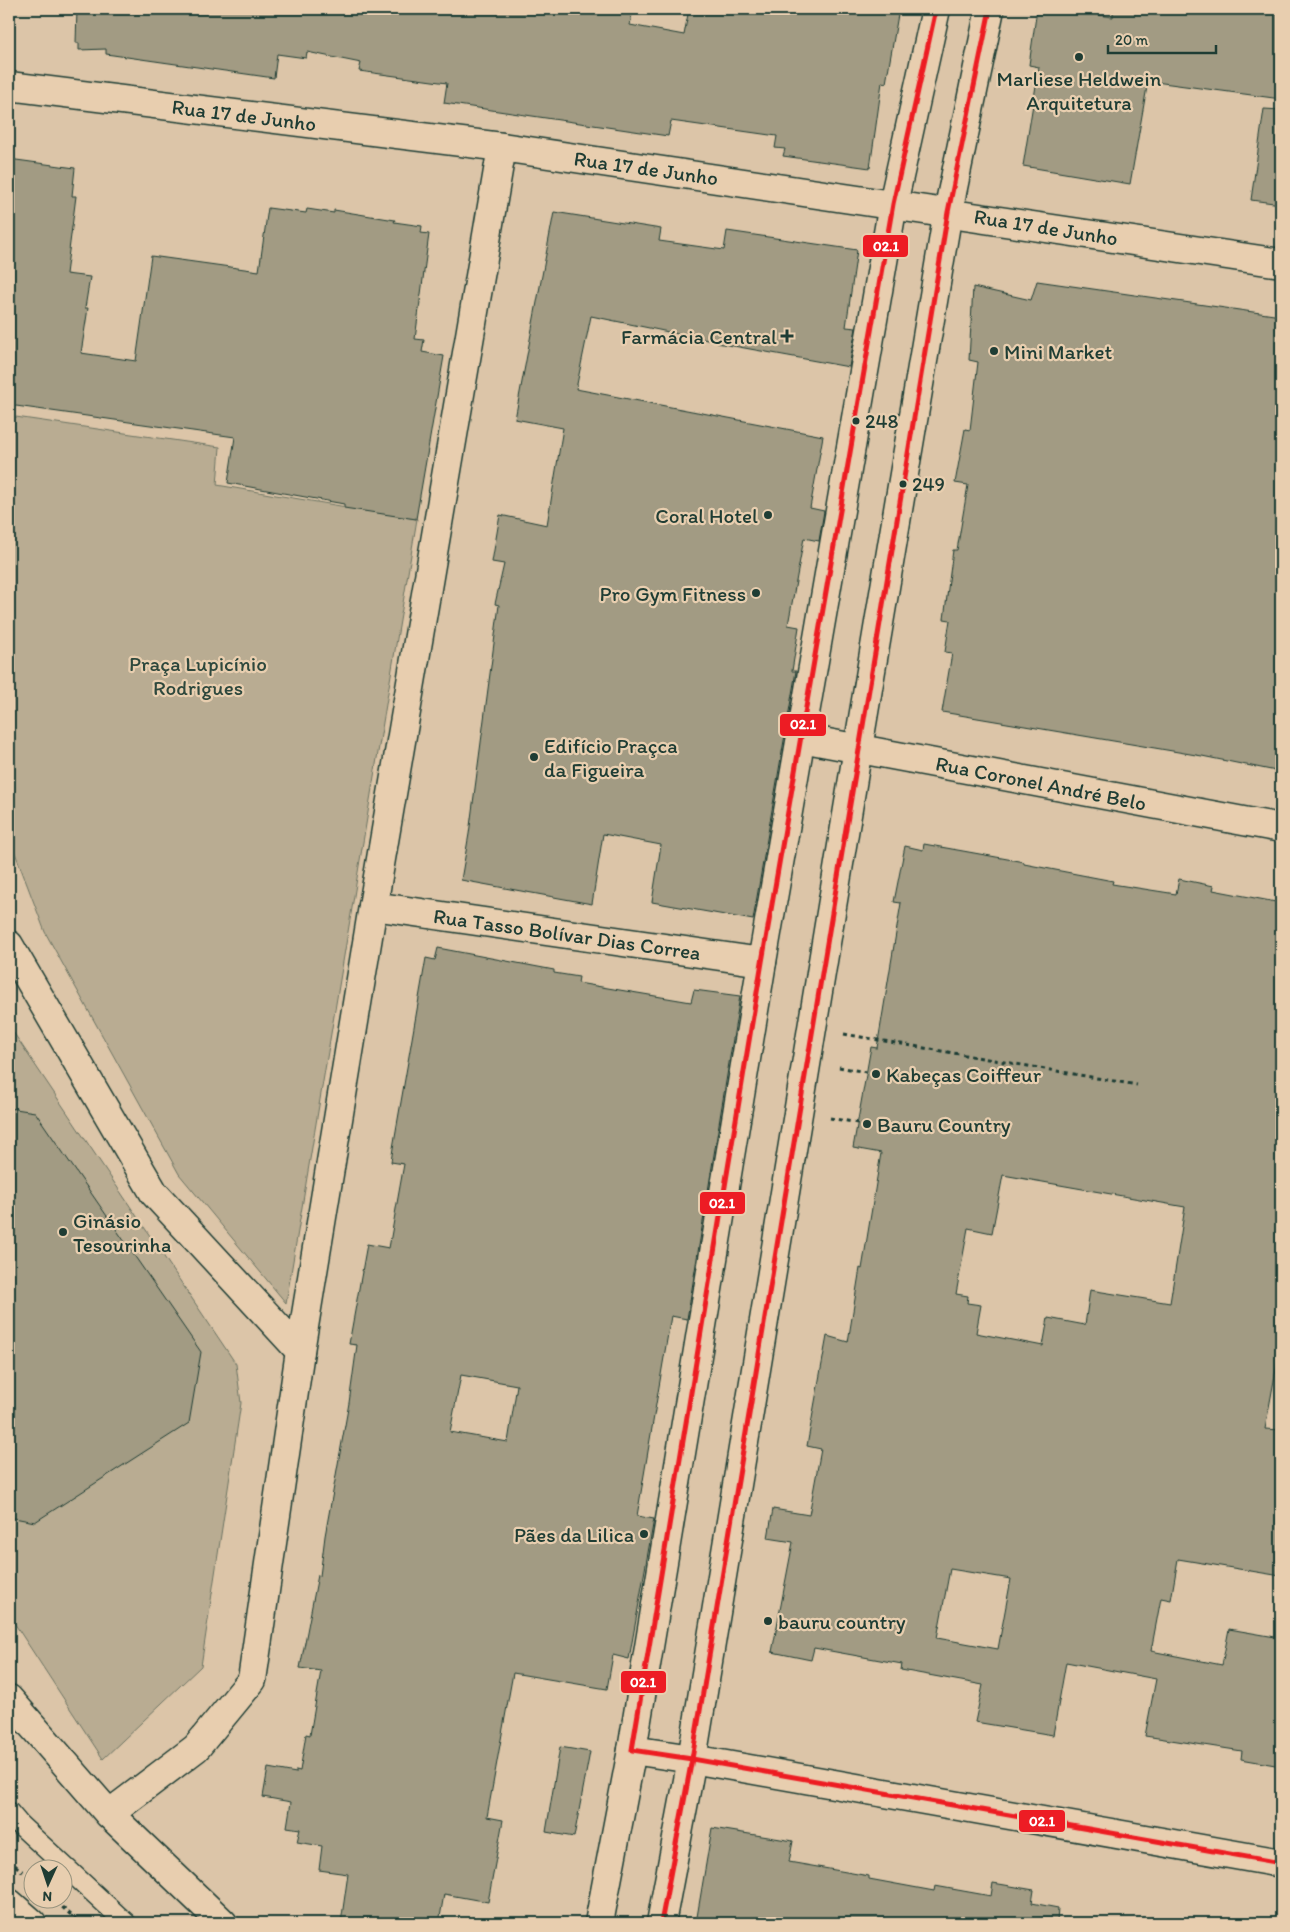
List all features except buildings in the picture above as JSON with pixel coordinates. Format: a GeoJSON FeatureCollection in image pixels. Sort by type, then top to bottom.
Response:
{"type":"FeatureCollection","features":[{"type":"Feature","properties":{"kind":"street"},"geometry":{"type":"LineString","coordinates":[[599,1923],[632,1750],[762,962],[893,204],[936,9]]}},
{"type":"Feature","properties":{"kind":"street"},"geometry":{"type":"LineString","coordinates":[[661,1923],[692,1759],[811,1028],[948,212],[990,9]]}},
{"type":"Feature","properties":{"kind":"street","name":"Rua 17 de Junho"},"geometry":{"type":"LineString","coordinates":[[9,86],[502,147],[1281,263]]}},
{"type":"Feature","properties":{"kind":"street"},"geometry":{"type":"LineString","coordinates":[[109,1814],[196,1748],[252,1680],[300,1351],[373,906],[502,147]]}},
{"type":"Feature","properties":{"kind":"street","name":"Rua Coronel André Belo"},"geometry":{"type":"LineString","coordinates":[[801,738],[1281,828]]}},
{"type":"Feature","properties":{"kind":"street","name":"Rua Tasso Bolívar Dias Correa"},"geometry":{"type":"LineString","coordinates":[[373,906],[762,962]]}},
{"type":"Feature","properties":{"kind":"street"},"geometry":{"type":"LineString","coordinates":[[9,945],[154,1193],[300,1351]]}},
{"type":"Feature","properties":{"kind":"street"},"geometry":{"type":"LineString","coordinates":[[9,1700],[109,1814],[223,1923]]}},
{"type":"Feature","properties":{"kind":"street"},"geometry":{"type":"LineString","coordinates":[[632,1750],[1281,1863]]}},
{"type":"Feature","properties":{"kind":"street"},"geometry":{"type":"LineString","coordinates":[[9,1903],[32,1923]]}},
{"type":"Feature","properties":{"kind":"lane"},"geometry":{"type":"LineString","coordinates":[[9,1812],[20,1826],[126,1923]]}},
{"type":"Feature","properties":{"kind":"path"},"geometry":{"type":"LineString","coordinates":[[811,1028],[1137,1085]]}},
{"type":"Feature","properties":{"kind":"path"},"geometry":{"type":"LineString","coordinates":[[65,1910],[80,1923]]}},
{"type":"Feature","properties":{"kind":"green space","name":"Praça Lupicínio Rodrigues"},"geometry":{"type":"Polygon","coordinates":[[[9,416],[220,447],[217,485],[417,519],[286,1303],[179,1174],[45,932],[9,837],[9,416]]]}},
{"type":"Feature","properties":{"kind":"green space"},"geometry":{"type":"Polygon","coordinates":[[[9,1026],[236,1364],[241,1403],[201,1666],[103,1759],[9,1615],[9,1026]]]}},
{"type":"Feature","properties":{"kind":"transit line","name":"02.1"},"geometry":{"type":"LineString","coordinates":[[936,9],[893,204],[762,962],[632,1750],[1281,1863]]}},
{"type":"Feature","properties":{"kind":"transit line","name":"02.1"},"geometry":{"type":"LineString","coordinates":[[661,1923],[692,1759],[948,212],[990,9]]}},
{"type":"Feature","properties":{"kind":"place","name":"Marliese Heldwein Arquitetura"},"geometry":{"type":"Point","coordinates":[1079,57]}},
{"type":"Feature","properties":{"kind":"place","name":"Farmácia Central"},"geometry":{"type":"Point","coordinates":[787,336]}},
{"type":"Feature","properties":{"kind":"place","name":"Mini Market"},"geometry":{"type":"Point","coordinates":[994,351]}},
{"type":"Feature","properties":{"kind":"place","name":"248"},"geometry":{"type":"Point","coordinates":[856,421]}},
{"type":"Feature","properties":{"kind":"place","name":"249"},"geometry":{"type":"Point","coordinates":[903,484]}},
{"type":"Feature","properties":{"kind":"place","name":"Coral Hotel"},"geometry":{"type":"Point","coordinates":[768,515]}},
{"type":"Feature","properties":{"kind":"place","name":"Pro Gym Fitness"},"geometry":{"type":"Point","coordinates":[756,593]}},
{"type":"Feature","properties":{"kind":"place","name":"Edifício Praçca da Figueira"},"geometry":{"type":"Point","coordinates":[534,757]}},
{"type":"Feature","properties":{"kind":"place","name":"Kabeças Coiffeur"},"geometry":{"type":"Point","coordinates":[876,1074]}},
{"type":"Feature","properties":{"kind":"place","name":"Bauru Country"},"geometry":{"type":"Point","coordinates":[867,1124]}},
{"type":"Feature","properties":{"kind":"place","name":"Ginásio Tesourinha"},"geometry":{"type":"Point","coordinates":[63,1232]}},
{"type":"Feature","properties":{"kind":"place","name":"Pães da Lilica"},"geometry":{"type":"Point","coordinates":[644,1534]}},
{"type":"Feature","properties":{"kind":"place","name":"bauru country"},"geometry":{"type":"Point","coordinates":[768,1621]}}]}
